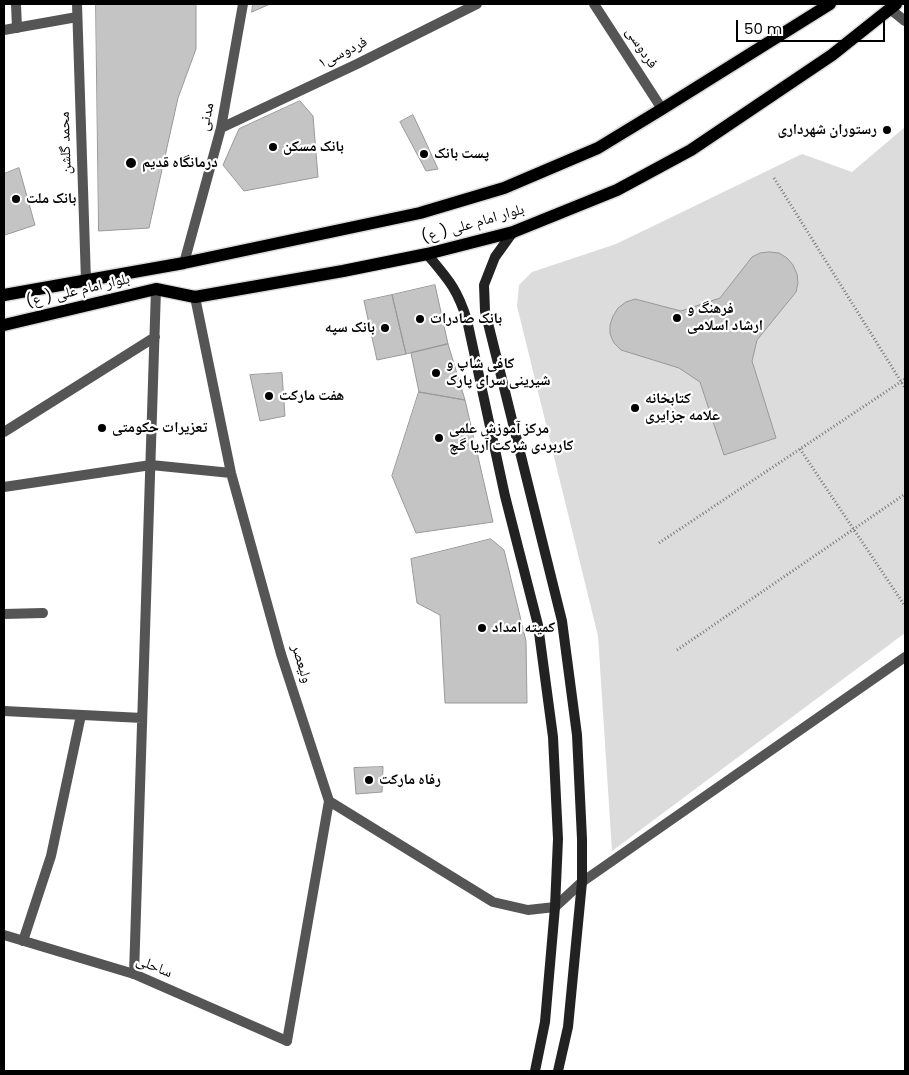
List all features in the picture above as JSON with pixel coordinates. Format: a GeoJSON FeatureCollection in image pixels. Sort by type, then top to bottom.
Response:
{"type":"FeatureCollection","features":[{"type":"Feature","properties":{"kind":"main road","name":"بلوار امام علی ( ع)"},"geometry":{"type":"LineString","coordinates":[[4,295],[184,263],[420,213],[504,188],[598,148],[830,4]]}},
{"type":"Feature","properties":{"kind":"main road","name":"بلوار امام علی ( ع)"},"geometry":{"type":"LineString","coordinates":[[4,325],[156,289],[195,297],[427,254],[513,232],[617,190],[691,150],[832,54],[893,6]]}},
{"type":"Feature","properties":{"kind":"main road"},"geometry":{"type":"LineString","coordinates":[[513,232],[495,257],[484,285],[485,311],[562,621],[576,735],[582,839],[582,882],[568,1027],[558,1071]]}},
{"type":"Feature","properties":{"kind":"main road"},"geometry":{"type":"LineString","coordinates":[[427,254],[452,282],[467,320],[505,496],[538,625],[553,738],[558,839],[545,1022],[535,1071]]}},
{"type":"Feature","properties":{"kind":"street"},"geometry":{"type":"LineString","coordinates":[[16,4],[17,28]]}},
{"type":"Feature","properties":{"kind":"street","name":"محمد گلشن"},"geometry":{"type":"LineString","coordinates":[[77,4],[86,281]]}},
{"type":"Feature","properties":{"kind":"street","name":"مدنی"},"geometry":{"type":"LineString","coordinates":[[184,263],[222,128],[243,4]]}},
{"type":"Feature","properties":{"kind":"street","name":"فردوسی۱"},"geometry":{"type":"LineString","coordinates":[[222,128],[478,4]]}},
{"type":"Feature","properties":{"kind":"street","name":"فردوسی"},"geometry":{"type":"LineString","coordinates":[[594,4],[662,110]]}},
{"type":"Feature","properties":{"kind":"street"},"geometry":{"type":"LineString","coordinates":[[893,6],[905,21]]}},
{"type":"Feature","properties":{"kind":"street"},"geometry":{"type":"LineString","coordinates":[[4,30],[77,17]]}},
{"type":"Feature","properties":{"kind":"street"},"geometry":{"type":"LineString","coordinates":[[134,974],[156,289]]}},
{"type":"Feature","properties":{"kind":"street","name":"ولیعصر"},"geometry":{"type":"LineString","coordinates":[[195,297],[231,473],[281,654],[329,802],[287,1041]]}},
{"type":"Feature","properties":{"kind":"street"},"geometry":{"type":"LineString","coordinates":[[4,432],[155,337]]}},
{"type":"Feature","properties":{"kind":"street"},"geometry":{"type":"LineString","coordinates":[[4,487],[150,465],[231,473]]}},
{"type":"Feature","properties":{"kind":"street"},"geometry":{"type":"LineString","coordinates":[[4,614],[43,613]]}},
{"type":"Feature","properties":{"kind":"street"},"geometry":{"type":"LineString","coordinates":[[329,802],[493,902],[528,910],[554,908],[582,882],[905,657]]}},
{"type":"Feature","properties":{"kind":"street"},"geometry":{"type":"LineString","coordinates":[[4,711],[142,718]]}},
{"type":"Feature","properties":{"kind":"street"},"geometry":{"type":"LineString","coordinates":[[23,941],[51,856],[81,715]]}},
{"type":"Feature","properties":{"kind":"street","name":"ساحلی"},"geometry":{"type":"LineString","coordinates":[[4,935],[134,974],[287,1041]]}},
{"type":"Feature","properties":{"kind":"path"},"geometry":{"type":"LineString","coordinates":[[774,178],[905,388]]}},
{"type":"Feature","properties":{"kind":"path"},"geometry":{"type":"LineString","coordinates":[[659,543],[905,379]]}},
{"type":"Feature","properties":{"kind":"path"},"geometry":{"type":"LineString","coordinates":[[800,449],[905,606]]}},
{"type":"Feature","properties":{"kind":"path"},"geometry":{"type":"LineString","coordinates":[[677,650],[905,494]]}},
{"type":"Feature","properties":{"kind":"shaded area"},"geometry":{"type":"Polygon","coordinates":[[[905,127],[905,633],[612,851],[598,636],[517,306],[519,285],[532,272],[616,244],[802,154],[852,172],[905,127]]]}},
{"type":"Feature","properties":{"kind":"building","name":"درمانگاه قدیم"},"geometry":{"type":"Polygon","coordinates":[[[96,4],[196,4],[196,49],[178,98],[149,228],[99,231],[96,4]]]}},
{"type":"Feature","properties":{"kind":"building"},"geometry":{"type":"Polygon","coordinates":[[[253,4],[270,4],[252,12],[253,4]]]}},
{"type":"Feature","properties":{"kind":"building","name":"بانک مسکن"},"geometry":{"type":"Polygon","coordinates":[[[300,101],[313,116],[318,177],[244,191],[223,165],[239,129],[300,101]]]}},
{"type":"Feature","properties":{"kind":"building","name":"پست بانک"},"geometry":{"type":"Polygon","coordinates":[[[413,115],[438,169],[426,171],[400,122],[413,115]]]}},
{"type":"Feature","properties":{"kind":"building","name":"بانک ملت"},"geometry":{"type":"Polygon","coordinates":[[[19,168],[35,225],[5,235],[4,174],[19,168]]]}},
{"type":"Feature","properties":{"kind":"building"},"geometry":{"type":"Polygon","coordinates":[[[760,253],[779,253],[787,258],[797,274],[798,283],[796,292],[757,340],[752,361],[776,438],[724,455],[700,382],[679,368],[621,350],[614,343],[610,334],[610,325],[618,308],[626,302],[635,299],[681,311],[720,298],[752,257],[760,253]]]}},
{"type":"Feature","properties":{"kind":"building","name":"بانک صادرات"},"geometry":{"type":"Polygon","coordinates":[[[435,285],[448,344],[406,354],[392,295],[435,285]]]}},
{"type":"Feature","properties":{"kind":"building","name":"بانک سپه"},"geometry":{"type":"Polygon","coordinates":[[[392,295],[406,354],[377,360],[364,301],[392,295]]]}},
{"type":"Feature","properties":{"kind":"building","name":"کافی شاپ و شیرینی سرای پارک"},"geometry":{"type":"Polygon","coordinates":[[[448,344],[465,400],[419,392],[411,353],[448,344]]]}},
{"type":"Feature","properties":{"kind":"building","name":"هفت مارکت"},"geometry":{"type":"Polygon","coordinates":[[[282,373],[285,416],[260,421],[250,375],[282,373]]]}},
{"type":"Feature","properties":{"kind":"building","name":"مرکز آموزش علمی کاربردی شرکت آریا گچ"},"geometry":{"type":"Polygon","coordinates":[[[419,392],[465,400],[493,522],[416,533],[392,476],[419,392]]]}},
{"type":"Feature","properties":{"kind":"building","name":"کمیته امداد"},"geometry":{"type":"Polygon","coordinates":[[[491,539],[504,550],[526,641],[527,703],[445,703],[440,615],[417,603],[411,559],[491,539]]]}},
{"type":"Feature","properties":{"kind":"building","name":"رفاه مارکت"},"geometry":{"type":"Polygon","coordinates":[[[383,767],[382,792],[356,794],[354,768],[383,767]]]}},
{"type":"Feature","properties":{"kind":"place","name":"رستوران شهرداری"},"geometry":{"type":"Point","coordinates":[887,130]}},
{"type":"Feature","properties":{"kind":"place","name":"بانک مسکن"},"geometry":{"type":"Point","coordinates":[273,147]}},
{"type":"Feature","properties":{"kind":"place","name":"پست بانک"},"geometry":{"type":"Point","coordinates":[424,154]}},
{"type":"Feature","properties":{"kind":"place","name":"درمانگاه قدیم"},"geometry":{"type":"Point","coordinates":[131,163]}},
{"type":"Feature","properties":{"kind":"place","name":"بانک ملت"},"geometry":{"type":"Point","coordinates":[16,199]}},
{"type":"Feature","properties":{"kind":"place","name":"فرهنگ و ارشاد اسلامی"},"geometry":{"type":"Point","coordinates":[677,318]}},
{"type":"Feature","properties":{"kind":"place","name":"بانک صادرات"},"geometry":{"type":"Point","coordinates":[420,319]}},
{"type":"Feature","properties":{"kind":"place","name":"بانک سپه"},"geometry":{"type":"Point","coordinates":[385,328]}},
{"type":"Feature","properties":{"kind":"place","name":"کافی شاپ و شیرینی سرای پارک"},"geometry":{"type":"Point","coordinates":[436,373]}},
{"type":"Feature","properties":{"kind":"place","name":"هفت مارکت"},"geometry":{"type":"Point","coordinates":[269,396]}},
{"type":"Feature","properties":{"kind":"place","name":"کتابخانه علامه جزایری"},"geometry":{"type":"Point","coordinates":[635,408]}},
{"type":"Feature","properties":{"kind":"place","name":"تعزیرات حکومتی"},"geometry":{"type":"Point","coordinates":[102,428]}},
{"type":"Feature","properties":{"kind":"place","name":"مرکز آموزش علمی کاربردی شرکت آریا گچ"},"geometry":{"type":"Point","coordinates":[439,438]}},
{"type":"Feature","properties":{"kind":"place","name":"کمیته امداد"},"geometry":{"type":"Point","coordinates":[482,628]}},
{"type":"Feature","properties":{"kind":"place","name":"رفاه مارکت"},"geometry":{"type":"Point","coordinates":[369,780]}}]}
